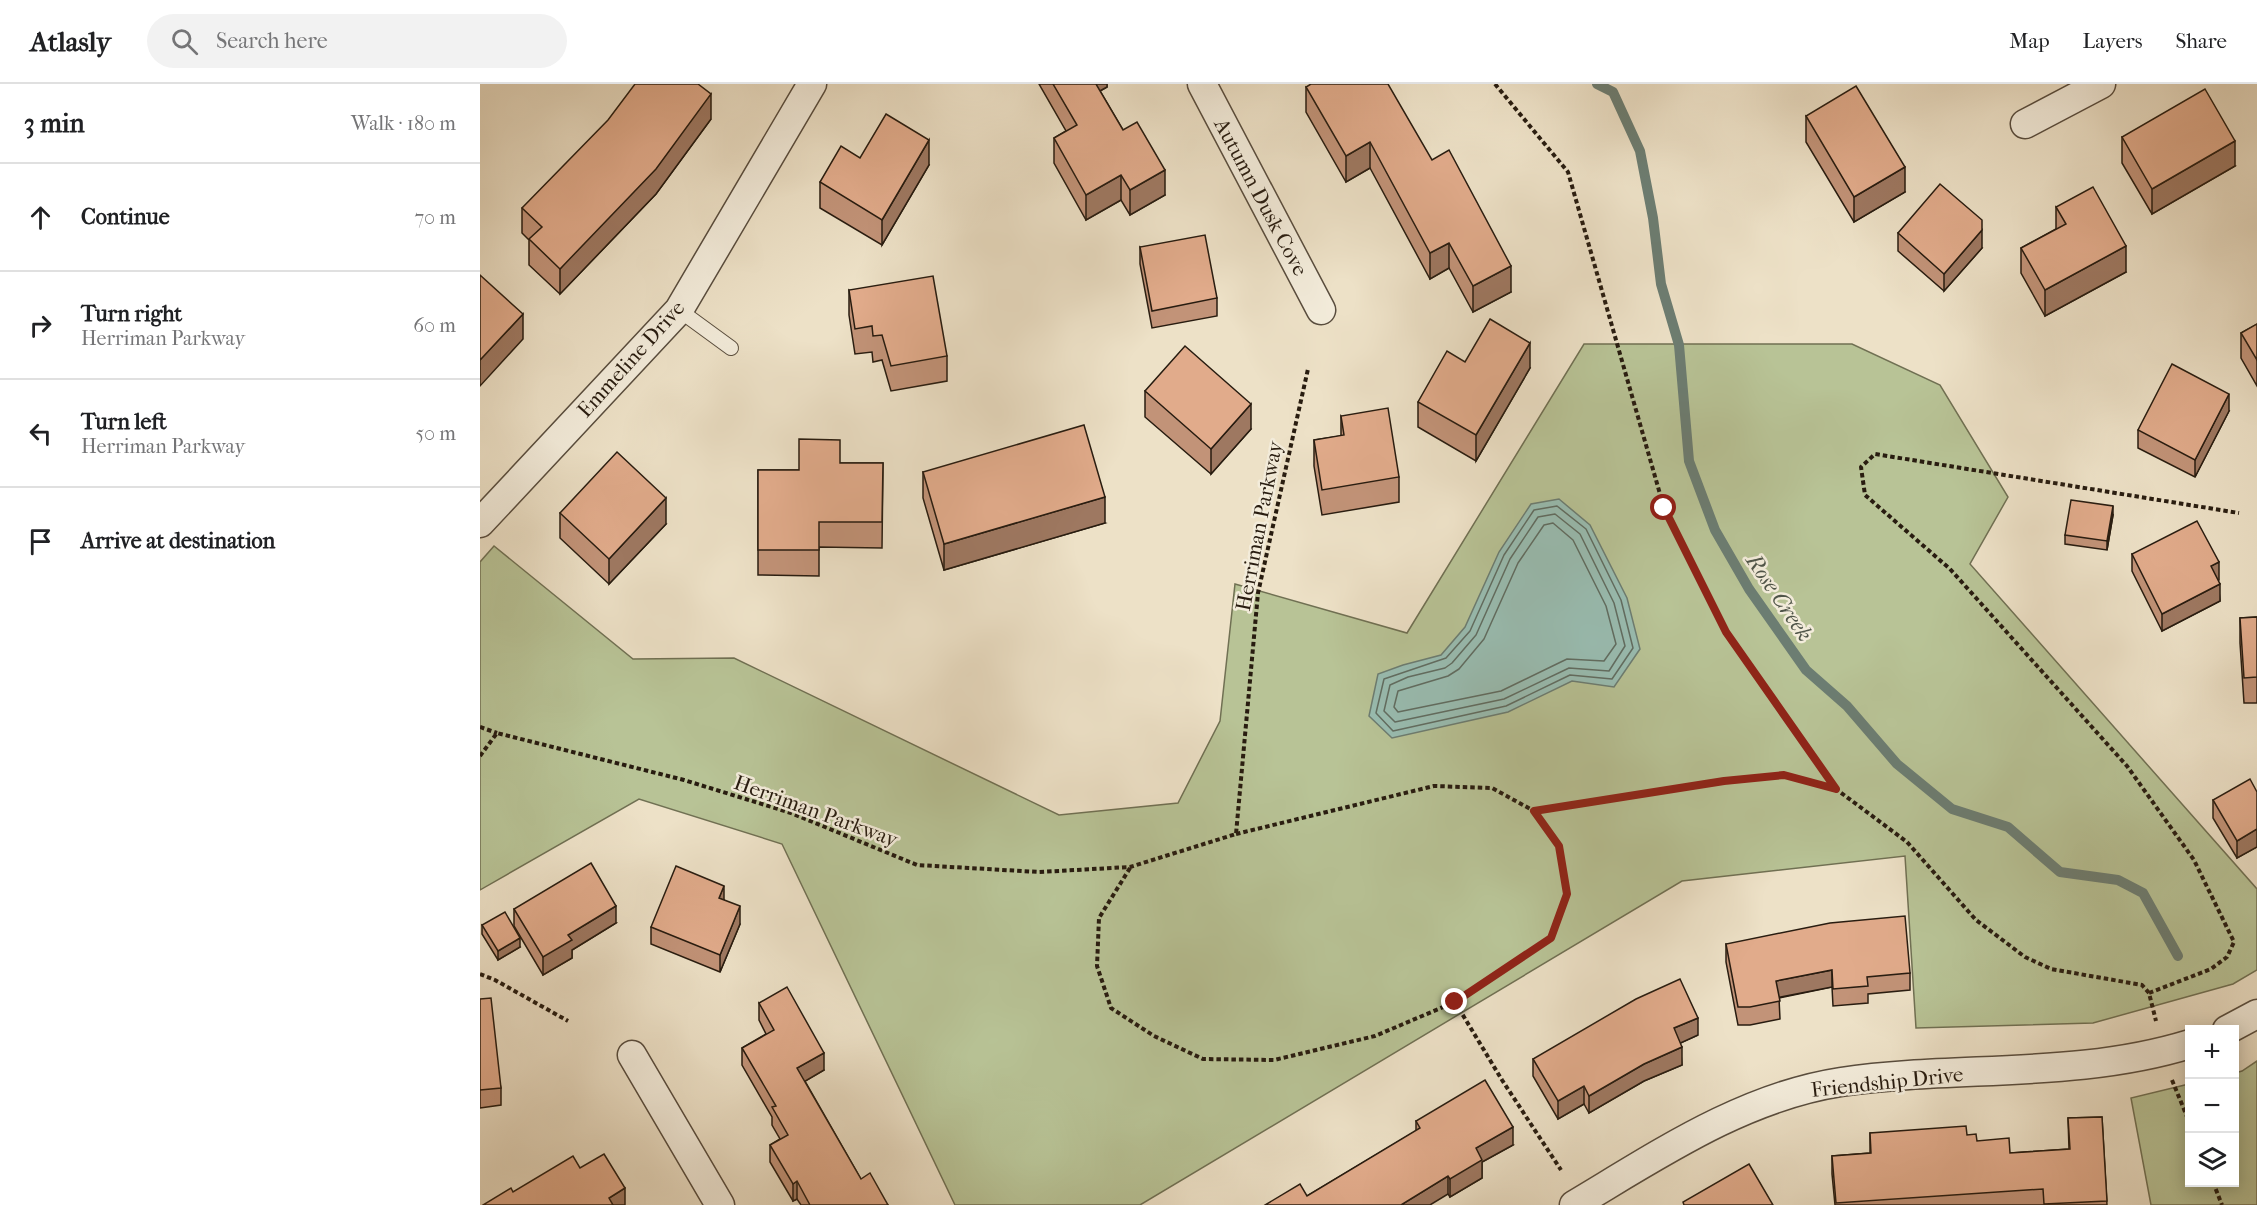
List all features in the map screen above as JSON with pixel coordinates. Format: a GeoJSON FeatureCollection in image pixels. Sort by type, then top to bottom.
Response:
{"type":"FeatureCollection","features":[{"type":"Feature","properties":{"kind":"street","name":"Emmeline Drive"},"geometry":{"type":"LineString","coordinates":[[480,524],[679,310],[812,84]]}},
{"type":"Feature","properties":{"kind":"street","name":"Autumn Dusk Cove"},"geometry":{"type":"LineString","coordinates":[[1202,84],[1321,310]]}},
{"type":"Feature","properties":{"kind":"street"},"geometry":{"type":"LineString","coordinates":[[2025,124],[2101,84]]}},
{"type":"Feature","properties":{"kind":"street"},"geometry":{"type":"LineString","coordinates":[[2235,1025],[2257,1014]]}},
{"type":"Feature","properties":{"kind":"street","name":"Friendship Drive"},"geometry":{"type":"LineString","coordinates":[[1586,1202],[1716,1123],[1771,1100],[1808,1089],[1869,1079],[2108,1063],[2185,1046]]}},
{"type":"Feature","properties":{"kind":"street"},"geometry":{"type":"LineString","coordinates":[[632,1054],[720,1205]]}},
{"type":"Feature","properties":{"kind":"lane"},"geometry":{"type":"LineString","coordinates":[[679,310],[731,348]]}},
{"type":"Feature","properties":{"kind":"path"},"geometry":{"type":"LineString","coordinates":[[1495,84],[1568,172],[1664,508],[1726,632],[1836,789],[1907,842],[1976,920],[2025,957],[2050,969],[2142,985],[2149,993],[2156,1023]]}},
{"type":"Feature","properties":{"kind":"path","name":"Herriman Parkway"},"geometry":{"type":"LineString","coordinates":[[1236,834],[1258,593],[1308,369]]}},
{"type":"Feature","properties":{"kind":"path"},"geometry":{"type":"LineString","coordinates":[[2149,993],[2211,969],[2227,957],[2234,942],[2194,860],[2127,766],[1950,568],[1865,495],[1861,467],[1875,454],[2239,513]]}},
{"type":"Feature","properties":{"kind":"path","name":"Herriman Parkway"},"geometry":{"type":"LineString","coordinates":[[480,727],[497,734],[684,780],[791,813],[917,865],[1040,872],[1130,867],[1236,834],[1434,786],[1491,788],[1534,811],[1559,846],[1567,894],[1551,938],[1455,1002],[1375,1036],[1274,1060],[1203,1059],[1154,1036],[1111,1008],[1097,966],[1099,918],[1130,867]]}},
{"type":"Feature","properties":{"kind":"path"},"geometry":{"type":"LineString","coordinates":[[480,756],[497,734]]}},
{"type":"Feature","properties":{"kind":"path"},"geometry":{"type":"LineString","coordinates":[[1534,811],[1724,781],[1784,775],[1836,789]]}},
{"type":"Feature","properties":{"kind":"path"},"geometry":{"type":"LineString","coordinates":[[480,974],[568,1021]]}},
{"type":"Feature","properties":{"kind":"path"},"geometry":{"type":"LineString","coordinates":[[1455,1002],[1502,1080],[1561,1170]]}},
{"type":"Feature","properties":{"kind":"path"},"geometry":{"type":"LineString","coordinates":[[2171,1077],[2185,1112]]}},
{"type":"Feature","properties":{"kind":"path"},"geometry":{"type":"LineString","coordinates":[[2215,1187],[2222,1205]]}},
{"type":"Feature","properties":{"kind":"green space"},"geometry":{"type":"Polygon","coordinates":[[[1584,344],[1852,344],[1940,385],[2008,497],[1970,564],[2257,889],[2257,970],[2233,984],[2093,1023],[1916,1028],[1905,856],[1682,881],[1140,1205],[955,1205],[782,844],[639,799],[480,890],[480,562],[494,546],[633,659],[734,658],[1059,815],[1178,803],[1220,721],[1235,584],[1407,633],[1584,344]]]}},
{"type":"Feature","properties":{"kind":"green space"},"geometry":{"type":"Polygon","coordinates":[[[2257,1061],[2257,1205],[2151,1205],[2131,1098],[2185,1085],[2185,1187],[2239,1187],[2239,1072],[2257,1061]]]}},
{"type":"Feature","properties":{"kind":"water"},"geometry":{"type":"Polygon","coordinates":[[[1559,499],[1590,525],[1627,598],[1640,649],[1614,687],[1572,681],[1508,712],[1392,738],[1369,716],[1378,674],[1441,655],[1465,627],[1499,552],[1531,504],[1559,499]]]}},
{"type":"Feature","properties":{"kind":"building"},"geometry":{"type":"Polygon","coordinates":[[[635,84],[698,84],[711,94],[656,169],[560,269],[529,239],[542,227],[522,208],[608,120],[635,84]]]}},
{"type":"Feature","properties":{"kind":"building"},"geometry":{"type":"Polygon","coordinates":[[[1053,84],[1096,84],[1123,130],[1137,122],[1165,170],[1130,190],[1121,175],[1086,195],[1054,138],[1077,125],[1053,84]]]}},
{"type":"Feature","properties":{"kind":"building"},"geometry":{"type":"Polygon","coordinates":[[[1311,84],[1388,84],[1432,160],[1449,150],[1511,266],[1473,286],[1449,243],[1430,253],[1370,142],[1346,156],[1306,87],[1311,84]]]}},
{"type":"Feature","properties":{"kind":"building"},"geometry":{"type":"Polygon","coordinates":[[[1856,86],[1905,167],[1854,197],[1806,116],[1856,86]]]}},
{"type":"Feature","properties":{"kind":"building"},"geometry":{"type":"Polygon","coordinates":[[[2205,89],[2235,141],[2152,189],[2122,137],[2205,89]]]}},
{"type":"Feature","properties":{"kind":"building"},"geometry":{"type":"Polygon","coordinates":[[[886,114],[929,140],[882,220],[820,182],[841,146],[860,158],[886,114]]]}},
{"type":"Feature","properties":{"kind":"building"},"geometry":{"type":"Polygon","coordinates":[[[1940,184],[1982,220],[1982,230],[1944,274],[1898,233],[1940,184]]]}},
{"type":"Feature","properties":{"kind":"building"},"geometry":{"type":"Polygon","coordinates":[[[2093,187],[2126,246],[2045,290],[2021,248],[2066,224],[2056,207],[2093,187]]]}},
{"type":"Feature","properties":{"kind":"building"},"geometry":{"type":"Polygon","coordinates":[[[1205,235],[1217,298],[1152,311],[1140,247],[1205,235]]]}},
{"type":"Feature","properties":{"kind":"building"},"geometry":{"type":"Polygon","coordinates":[[[480,275],[523,314],[480,360],[480,275]]]}},
{"type":"Feature","properties":{"kind":"building"},"geometry":{"type":"Polygon","coordinates":[[[933,276],[947,356],[891,366],[882,335],[873,336],[872,326],[855,329],[849,290],[933,276]]]}},
{"type":"Feature","properties":{"kind":"building"},"geometry":{"type":"Polygon","coordinates":[[[1490,319],[1530,343],[1476,435],[1418,402],[1447,351],[1465,362],[1490,319]]]}},
{"type":"Feature","properties":{"kind":"building"},"geometry":{"type":"Polygon","coordinates":[[[2257,324],[2257,360],[2241,333],[2257,324]]]}},
{"type":"Feature","properties":{"kind":"building"},"geometry":{"type":"Polygon","coordinates":[[[1185,346],[1251,404],[1211,449],[1145,391],[1185,346]]]}},
{"type":"Feature","properties":{"kind":"building"},"geometry":{"type":"Polygon","coordinates":[[[2172,364],[2229,394],[2195,460],[2138,430],[2172,364]]]}},
{"type":"Feature","properties":{"kind":"building"},"geometry":{"type":"Polygon","coordinates":[[[1388,408],[1399,477],[1322,490],[1314,440],[1344,435],[1341,416],[1388,408]]]}},
{"type":"Feature","properties":{"kind":"building"},"geometry":{"type":"Polygon","coordinates":[[[1084,425],[1105,497],[944,544],[923,472],[1084,425]]]}},
{"type":"Feature","properties":{"kind":"building"},"geometry":{"type":"Polygon","coordinates":[[[799,439],[840,440],[840,463],[883,463],[882,522],[819,522],[819,550],[758,550],[758,470],[799,470],[799,439]]]}},
{"type":"Feature","properties":{"kind":"building"},"geometry":{"type":"Polygon","coordinates":[[[617,452],[666,498],[609,559],[560,513],[617,452]]]}},
{"type":"Feature","properties":{"kind":"building"},"geometry":{"type":"Polygon","coordinates":[[[2071,500],[2113,506],[2107,541],[2065,535],[2071,500]]]}},
{"type":"Feature","properties":{"kind":"building"},"geometry":{"type":"Polygon","coordinates":[[[2197,521],[2219,562],[2211,566],[2220,584],[2162,614],[2132,554],[2197,521]]]}},
{"type":"Feature","properties":{"kind":"building"},"geometry":{"type":"Polygon","coordinates":[[[2257,617],[2257,677],[2244,678],[2240,618],[2257,617]]]}},
{"type":"Feature","properties":{"kind":"building"},"geometry":{"type":"Polygon","coordinates":[[[2250,779],[2257,792],[2257,829],[2237,841],[2213,800],[2250,779]]]}},
{"type":"Feature","properties":{"kind":"building"},"geometry":{"type":"Polygon","coordinates":[[[591,863],[616,906],[568,935],[572,940],[543,957],[514,909],[591,863]]]}},
{"type":"Feature","properties":{"kind":"building"},"geometry":{"type":"Polygon","coordinates":[[[676,866],[724,886],[719,898],[740,906],[720,955],[651,927],[676,866]]]}},
{"type":"Feature","properties":{"kind":"building"},"geometry":{"type":"Polygon","coordinates":[[[505,912],[520,938],[498,951],[482,925],[505,912]]]}},
{"type":"Feature","properties":{"kind":"building"},"geometry":{"type":"Polygon","coordinates":[[[1905,916],[1910,973],[1867,977],[1868,986],[1833,989],[1832,970],[1776,981],[1780,1001],[1738,1007],[1726,944],[1830,923],[1905,916]]]}},
{"type":"Feature","properties":{"kind":"building"},"geometry":{"type":"Polygon","coordinates":[[[1680,979],[1698,1018],[1674,1028],[1682,1047],[1644,1064],[1589,1096],[1584,1086],[1558,1101],[1533,1059],[1636,999],[1680,979]]]}},
{"type":"Feature","properties":{"kind":"building"},"geometry":{"type":"Polygon","coordinates":[[[787,987],[824,1053],[797,1068],[861,1179],[870,1173],[888,1205],[810,1205],[797,1181],[793,1184],[770,1145],[788,1135],[772,1107],[776,1106],[742,1048],[774,1030],[759,1003],[787,987]]]}},
{"type":"Feature","properties":{"kind":"building"},"geometry":{"type":"Polygon","coordinates":[[[491,998],[501,1088],[480,1090],[480,999],[491,998]]]}},
{"type":"Feature","properties":{"kind":"building"},"geometry":{"type":"Polygon","coordinates":[[[1485,1080],[1513,1127],[1476,1148],[1482,1160],[1450,1179],[1448,1176],[1401,1205],[1265,1205],[1300,1184],[1307,1196],[1420,1128],[1416,1121],[1485,1080]]]}},
{"type":"Feature","properties":{"kind":"building"},"geometry":{"type":"Polygon","coordinates":[[[2102,1117],[2107,1201],[2044,1204],[2043,1189],[1836,1203],[1832,1156],[1871,1153],[1870,1133],[1966,1126],[1967,1135],[1976,1134],[1977,1141],[2009,1138],[2010,1153],[2070,1149],[2068,1118],[2102,1117]]]}},
{"type":"Feature","properties":{"kind":"building"},"geometry":{"type":"Polygon","coordinates":[[[604,1154],[625,1188],[609,1198],[613,1205],[483,1205],[511,1188],[513,1192],[573,1156],[580,1168],[604,1154]]]}},
{"type":"Feature","properties":{"kind":"building"},"geometry":{"type":"Polygon","coordinates":[[[1749,1164],[1773,1205],[1684,1205],[1683,1202],[1749,1164]]]}},
{"type":"Feature","properties":{"kind":"waterway","name":"Rose Creek"},"geometry":{"type":"LineString","coordinates":[[1597,84],[1613,92],[1640,151],[1653,218],[1661,284],[1679,345],[1689,461],[1715,530],[1749,589],[1806,670],[1847,706],[1897,764],[1952,809],[2008,827],[2060,872],[2118,880],[2143,893],[2178,956]]}},
{"type":"Feature","properties":{"kind":"route"},"geometry":{"type":"LineString","coordinates":[[1455,1002],[1551,938],[1567,894],[1559,846],[1534,811],[1724,781],[1784,775],[1836,789],[1726,632],[1664,508]]}}]}
